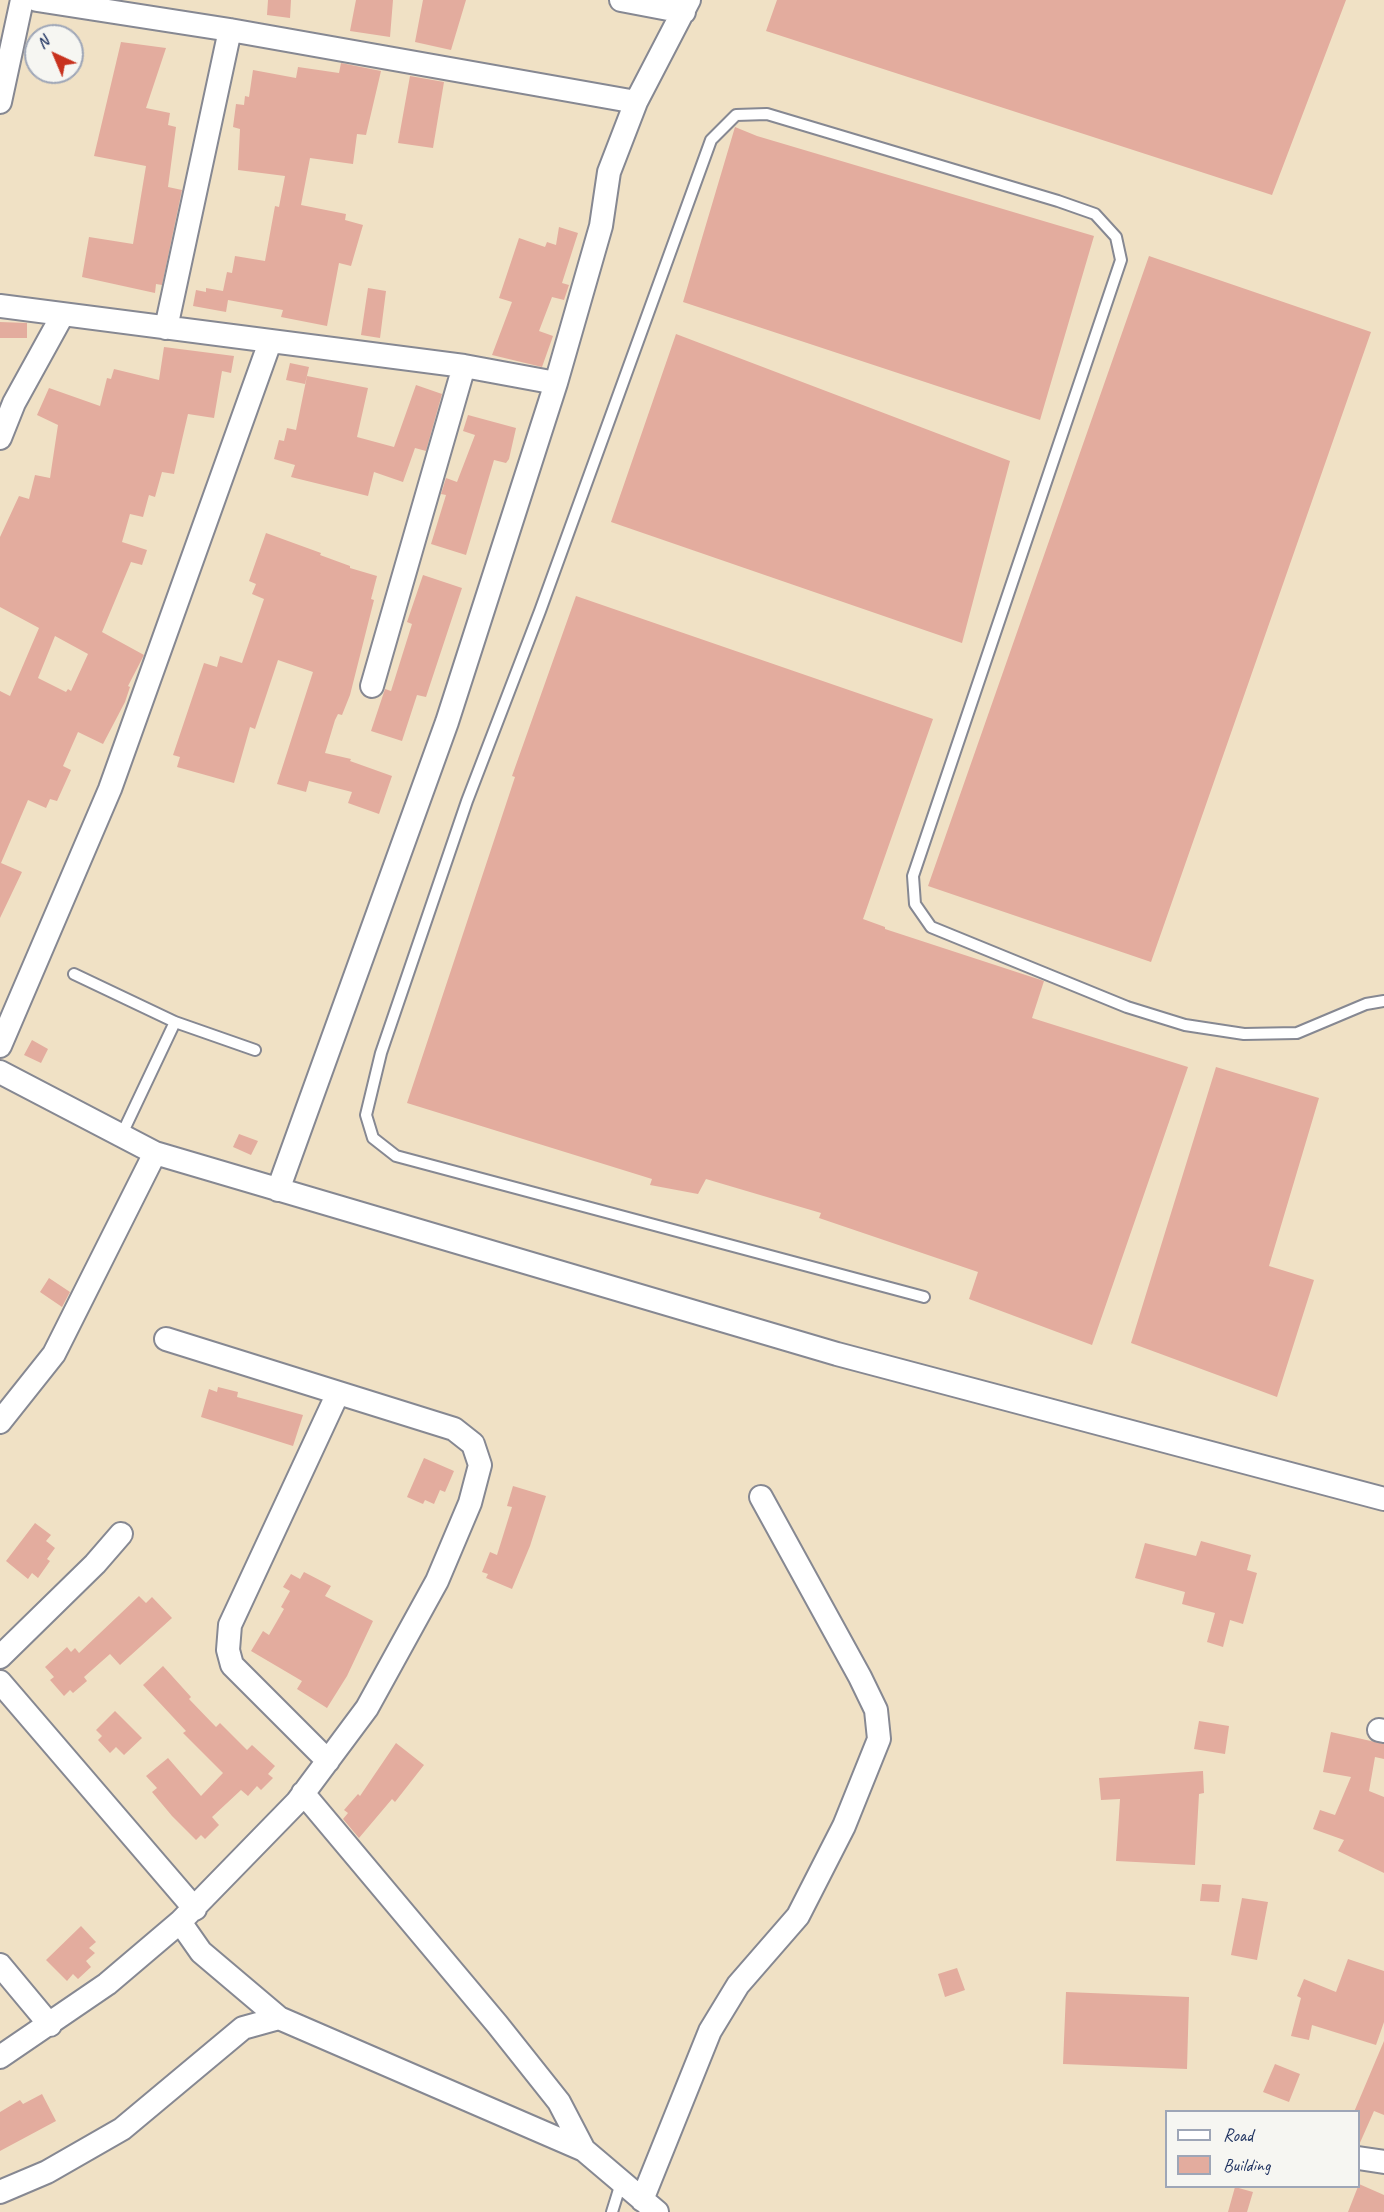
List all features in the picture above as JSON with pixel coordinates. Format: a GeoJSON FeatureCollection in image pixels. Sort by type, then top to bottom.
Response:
{"type":"FeatureCollection","features":[{"type":"Feature","properties":{"kind":"street"},"geometry":{"type":"LineString","coordinates":[[0,102],[22,0]]}},
{"type":"Feature","properties":{"kind":"street"},"geometry":{"type":"LineString","coordinates":[[37,0],[230,30],[636,102]]}},
{"type":"Feature","properties":{"kind":"street"},"geometry":{"type":"LineString","coordinates":[[278,1190],[447,722],[556,383],[601,226],[609,172],[636,102],[686,6],[621,0]]}},
{"type":"Feature","properties":{"kind":"street"},"geometry":{"type":"LineString","coordinates":[[166,328],[230,30]]}},
{"type":"Feature","properties":{"kind":"street"},"geometry":{"type":"LineString","coordinates":[[0,306],[62,316],[464,366],[556,383]]}},
{"type":"Feature","properties":{"kind":"street"},"geometry":{"type":"LineString","coordinates":[[0,438],[14,403],[62,316]]}},
{"type":"Feature","properties":{"kind":"street"},"geometry":{"type":"LineString","coordinates":[[0,1046],[110,789],[270,342]]}},
{"type":"Feature","properties":{"kind":"street"},"geometry":{"type":"LineString","coordinates":[[372,686],[464,366]]}},
{"type":"Feature","properties":{"kind":"street"},"geometry":{"type":"LineString","coordinates":[[0,1072],[155,1153],[837,1354],[1384,1499]]}},
{"type":"Feature","properties":{"kind":"street"},"geometry":{"type":"LineString","coordinates":[[0,1422],[54,1354],[155,1153]]}},
{"type":"Feature","properties":{"kind":"street"},"geometry":{"type":"LineString","coordinates":[[0,2058],[107,1984],[187,1915],[303,1793],[367,1708],[437,1581],[470,1503],[480,1465],[473,1444],[454,1429],[166,1339]]}},
{"type":"Feature","properties":{"kind":"street"},"geometry":{"type":"LineString","coordinates":[[328,1761],[232,1665],[228,1650],[230,1625],[338,1393]]}},
{"type":"Feature","properties":{"kind":"street"},"geometry":{"type":"LineString","coordinates":[[0,1682],[187,1915],[201,1952],[279,2018],[584,2151],[650,2206],[710,2031],[738,1985],[798,1916],[844,1826],[879,1739],[876,1710],[860,1677],[761,1497]]}},
{"type":"Feature","properties":{"kind":"street"},"geometry":{"type":"LineString","coordinates":[[0,1657],[95,1564],[121,1534]]}},
{"type":"Feature","properties":{"kind":"street"},"geometry":{"type":"LineString","coordinates":[[303,1793],[559,2102],[584,2151]]}},
{"type":"Feature","properties":{"kind":"street"},"geometry":{"type":"LineString","coordinates":[[0,1965],[50,2025]]}},
{"type":"Feature","properties":{"kind":"street"},"geometry":{"type":"LineString","coordinates":[[0,2192],[47,2172],[122,2129],[243,2028],[279,2018]]}},
{"type":"Feature","properties":{"kind":"street"},"geometry":{"type":"LineString","coordinates":[[1360,2158],[1384,2162]]}},
{"type":"Feature","properties":{"kind":"lane"},"geometry":{"type":"LineString","coordinates":[[924,1298],[396,1156],[373,1138],[366,1115],[381,1053],[467,801],[540,611],[711,140],[736,115],[766,114],[1058,201],[1095,214],[1116,237],[1121,260],[913,876],[915,904],[931,927],[1127,1007],[1185,1025],[1244,1034],[1297,1033],[1366,1004],[1384,1001]]}},
{"type":"Feature","properties":{"kind":"lane"},"geometry":{"type":"LineString","coordinates":[[74,974],[175,1022],[255,1050]]}},
{"type":"Feature","properties":{"kind":"lane"},"geometry":{"type":"LineString","coordinates":[[121,1136],[175,1022]]}},
{"type":"Feature","properties":{"kind":"lane"},"geometry":{"type":"LineString","coordinates":[[612,2212],[621,2183]]}},
{"type":"Feature","properties":{"kind":"building"},"geometry":{"type":"Polygon","coordinates":[[[268,0],[291,0],[290,18],[267,15],[268,0]]]}},
{"type":"Feature","properties":{"kind":"building"},"geometry":{"type":"Polygon","coordinates":[[[356,0],[393,0],[390,37],[350,31],[356,0]]]}},
{"type":"Feature","properties":{"kind":"building"},"geometry":{"type":"Polygon","coordinates":[[[423,0],[466,0],[451,50],[415,42],[423,0]]]}},
{"type":"Feature","properties":{"kind":"building"},"geometry":{"type":"Polygon","coordinates":[[[777,0],[1346,0],[1272,195],[766,31],[777,0]]]}},
{"type":"Feature","properties":{"kind":"building"},"geometry":{"type":"Polygon","coordinates":[[[121,42],[166,48],[146,108],[170,113],[168,125],[176,127],[168,187],[182,190],[162,285],[156,284],[155,293],[82,277],[89,237],[133,244],[146,166],[94,156],[121,42]]]}},
{"type":"Feature","properties":{"kind":"building"},"geometry":{"type":"Polygon","coordinates":[[[341,63],[381,71],[366,135],[357,134],[353,164],[310,158],[301,205],[346,214],[345,220],[363,225],[351,266],[339,263],[327,326],[281,317],[283,310],[228,300],[226,312],[193,306],[196,290],[206,292],[206,288],[223,291],[227,272],[232,273],[235,256],[265,261],[275,206],[279,207],[285,176],[238,170],[240,129],[233,127],[236,104],[244,105],[245,96],[249,97],[253,70],[296,78],[298,67],[339,73],[341,63]]]}},
{"type":"Feature","properties":{"kind":"building"},"geometry":{"type":"Polygon","coordinates":[[[410,76],[444,82],[433,148],[398,143],[410,76]]]}},
{"type":"Feature","properties":{"kind":"building"},"geometry":{"type":"Polygon","coordinates":[[[735,127],[757,136],[1094,236],[1040,420],[683,302],[735,127]]]}},
{"type":"Feature","properties":{"kind":"building"},"geometry":{"type":"Polygon","coordinates":[[[559,227],[578,233],[562,283],[569,285],[564,300],[552,297],[539,331],[553,336],[542,367],[492,355],[512,302],[499,298],[519,238],[545,247],[547,242],[556,245],[559,227]]]}},
{"type":"Feature","properties":{"kind":"building"},"geometry":{"type":"Polygon","coordinates":[[[1149,256],[1371,332],[1151,962],[928,886],[1149,256]]]}},
{"type":"Feature","properties":{"kind":"building"},"geometry":{"type":"Polygon","coordinates":[[[368,288],[386,291],[380,338],[361,335],[368,288]]]}},
{"type":"Feature","properties":{"kind":"building"},"geometry":{"type":"Polygon","coordinates":[[[0,322],[27,323],[27,338],[0,338],[0,322]]]}},
{"type":"Feature","properties":{"kind":"building"},"geometry":{"type":"Polygon","coordinates":[[[676,334],[1010,461],[962,643],[611,522],[676,334]]]}},
{"type":"Feature","properties":{"kind":"building"},"geometry":{"type":"Polygon","coordinates":[[[164,347],[234,356],[231,373],[222,371],[214,418],[188,414],[174,474],[162,472],[155,497],[149,495],[143,517],[130,514],[122,542],[147,550],[142,565],[131,562],[102,632],[144,655],[128,686],[130,687],[125,702],[103,744],[78,732],[63,766],[71,770],[57,801],[50,799],[46,808],[28,800],[1,863],[22,872],[0,918],[0,691],[10,696],[39,628],[0,607],[0,537],[19,496],[29,499],[35,475],[50,478],[58,425],[37,415],[49,388],[100,406],[107,378],[111,379],[114,369],[159,380],[164,347]],[[55,636],[38,678],[66,692],[68,689],[71,691],[88,654],[55,636]]]}},
{"type":"Feature","properties":{"kind":"building"},"geometry":{"type":"Polygon","coordinates":[[[290,363],[309,367],[305,384],[286,380],[290,363]]]}},
{"type":"Feature","properties":{"kind":"building"},"geometry":{"type":"Polygon","coordinates":[[[307,376],[368,388],[357,437],[394,447],[416,385],[442,394],[426,451],[415,448],[403,482],[374,472],[368,496],[291,477],[295,465],[274,459],[279,440],[284,441],[287,428],[296,430],[307,376]]]}},
{"type":"Feature","properties":{"kind":"building"},"geometry":{"type":"Polygon","coordinates":[[[468,415],[516,428],[509,459],[506,463],[494,460],[466,555],[431,544],[446,495],[441,494],[446,478],[457,482],[475,435],[463,431],[468,415]]]}},
{"type":"Feature","properties":{"kind":"building"},"geometry":{"type":"Polygon","coordinates":[[[266,533],[321,553],[320,555],[350,566],[350,568],[377,576],[371,599],[374,600],[350,695],[342,715],[338,714],[335,720],[325,753],[351,759],[350,761],[392,776],[379,814],[348,803],[352,792],[309,781],[306,792],[277,784],[313,672],[278,660],[255,729],[250,727],[234,783],[177,767],[180,757],[173,755],[204,663],[217,667],[220,656],[242,663],[264,599],[252,594],[256,584],[249,581],[266,533]]]}},
{"type":"Feature","properties":{"kind":"building"},"geometry":{"type":"Polygon","coordinates":[[[423,575],[462,588],[426,697],[417,695],[402,741],[371,731],[385,689],[391,691],[412,624],[407,622],[423,575]]]}},
{"type":"Feature","properties":{"kind":"building"},"geometry":{"type":"Polygon","coordinates":[[[576,596],[933,719],[863,919],[885,927],[885,929],[1044,981],[1032,1018],[1188,1067],[1092,1345],[969,1299],[978,1272],[819,1218],[821,1213],[706,1179],[698,1194],[650,1185],[652,1179],[407,1103],[515,777],[512,776],[576,596]]]}},
{"type":"Feature","properties":{"kind":"building"},"geometry":{"type":"Polygon","coordinates":[[[32,1040],[48,1049],[41,1063],[24,1055],[32,1040]]]}},
{"type":"Feature","properties":{"kind":"building"},"geometry":{"type":"Polygon","coordinates":[[[1216,1067],[1319,1098],[1269,1266],[1314,1280],[1277,1397],[1131,1343],[1216,1067]]]}},
{"type":"Feature","properties":{"kind":"building"},"geometry":{"type":"Polygon","coordinates":[[[239,1134],[258,1141],[251,1155],[233,1147],[239,1134]]]}},
{"type":"Feature","properties":{"kind":"building"},"geometry":{"type":"Polygon","coordinates":[[[49,1278],[70,1292],[62,1307],[40,1292],[49,1278]]]}},
{"type":"Feature","properties":{"kind":"building"},"geometry":{"type":"Polygon","coordinates":[[[218,1387],[238,1392],[237,1397],[303,1415],[293,1446],[201,1417],[209,1389],[217,1392],[218,1387]]]}},
{"type":"Feature","properties":{"kind":"building"},"geometry":{"type":"Polygon","coordinates":[[[424,1458],[454,1471],[445,1492],[440,1490],[434,1504],[425,1500],[423,1504],[407,1497],[424,1458]]]}},
{"type":"Feature","properties":{"kind":"building"},"geometry":{"type":"Polygon","coordinates":[[[513,1486],[546,1496],[530,1546],[512,1589],[486,1578],[488,1574],[482,1572],[490,1552],[497,1555],[512,1507],[507,1506],[513,1486]]]}},
{"type":"Feature","properties":{"kind":"building"},"geometry":{"type":"Polygon","coordinates":[[[35,1523],[51,1535],[46,1541],[55,1548],[47,1559],[50,1561],[38,1578],[32,1573],[28,1579],[6,1561],[35,1523]]]}},
{"type":"Feature","properties":{"kind":"building"},"geometry":{"type":"Polygon","coordinates":[[[1201,1541],[1251,1555],[1247,1570],[1257,1573],[1243,1624],[1230,1620],[1223,1647],[1207,1642],[1215,1613],[1182,1604],[1185,1592],[1135,1578],[1145,1543],[1196,1556],[1201,1541]]]}},
{"type":"Feature","properties":{"kind":"building"},"geometry":{"type":"Polygon","coordinates":[[[304,1572],[331,1586],[325,1596],[373,1621],[347,1676],[327,1708],[297,1689],[302,1681],[251,1651],[263,1631],[269,1635],[284,1609],[281,1607],[290,1591],[283,1587],[291,1574],[300,1579],[304,1572]]]}},
{"type":"Feature","properties":{"kind":"building"},"geometry":{"type":"Polygon","coordinates":[[[139,1596],[146,1603],[152,1597],[172,1618],[120,1665],[110,1654],[84,1677],[87,1681],[73,1693],[70,1690],[64,1696],[50,1680],[54,1677],[45,1667],[67,1647],[71,1652],[75,1648],[79,1653],[139,1596]]]}},
{"type":"Feature","properties":{"kind":"building"},"geometry":{"type":"Polygon","coordinates":[[[163,1666],[191,1697],[189,1699],[216,1727],[220,1723],[247,1750],[252,1745],[275,1766],[268,1774],[273,1778],[261,1790],[257,1786],[248,1796],[241,1790],[212,1817],[219,1825],[205,1839],[201,1835],[196,1840],[172,1816],[152,1792],[157,1788],[146,1776],[168,1758],[201,1796],[223,1773],[183,1733],[186,1731],[143,1685],[163,1666]]]}},
{"type":"Feature","properties":{"kind":"building"},"geometry":{"type":"Polygon","coordinates":[[[115,1711],[142,1738],[124,1755],[116,1747],[110,1753],[98,1740],[102,1736],[96,1730],[115,1711]]]}},
{"type":"Feature","properties":{"kind":"building"},"geometry":{"type":"Polygon","coordinates":[[[1199,1721],[1229,1726],[1225,1754],[1194,1749],[1199,1721]]]}},
{"type":"Feature","properties":{"kind":"building"},"geometry":{"type":"Polygon","coordinates":[[[1331,1732],[1384,1744],[1384,1759],[1375,1757],[1369,1791],[1384,1797],[1384,1873],[1338,1851],[1344,1840],[1313,1829],[1320,1810],[1335,1815],[1351,1777],[1323,1772],[1331,1732]]]}},
{"type":"Feature","properties":{"kind":"building"},"geometry":{"type":"Polygon","coordinates":[[[396,1743],[424,1765],[395,1802],[392,1799],[359,1838],[343,1819],[348,1813],[344,1810],[358,1794],[360,1796],[396,1743]]]}},
{"type":"Feature","properties":{"kind":"building"},"geometry":{"type":"Polygon","coordinates":[[[1203,1771],[1204,1793],[1199,1794],[1195,1865],[1116,1861],[1120,1799],[1101,1800],[1099,1778],[1203,1771]]]}},
{"type":"Feature","properties":{"kind":"building"},"geometry":{"type":"Polygon","coordinates":[[[1202,1884],[1221,1885],[1219,1902],[1200,1901],[1202,1884]]]}},
{"type":"Feature","properties":{"kind":"building"},"geometry":{"type":"Polygon","coordinates":[[[1242,1898],[1268,1902],[1257,1960],[1231,1955],[1242,1898]]]}},
{"type":"Feature","properties":{"kind":"building"},"geometry":{"type":"Polygon","coordinates":[[[81,1926],[96,1942],[89,1948],[95,1953],[86,1961],[91,1967],[78,1979],[73,1974],[67,1981],[46,1960],[81,1926]]]}},
{"type":"Feature","properties":{"kind":"building"},"geometry":{"type":"Polygon","coordinates":[[[1348,1959],[1384,1971],[1384,2022],[1376,2045],[1312,2025],[1309,2040],[1291,2036],[1301,1998],[1297,1996],[1304,1979],[1336,1992],[1348,1959]]]}},
{"type":"Feature","properties":{"kind":"building"},"geometry":{"type":"Polygon","coordinates":[[[957,1968],[965,1990],[945,1997],[938,1974],[957,1968]]]}},
{"type":"Feature","properties":{"kind":"building"},"geometry":{"type":"Polygon","coordinates":[[[1066,1992],[1189,1997],[1187,2069],[1063,2064],[1066,1992]]]}},
{"type":"Feature","properties":{"kind":"building"},"geometry":{"type":"Polygon","coordinates":[[[1384,2041],[1384,2115],[1374,2111],[1360,2143],[1360,2110],[1355,2110],[1384,2041]]]}},
{"type":"Feature","properties":{"kind":"building"},"geometry":{"type":"Polygon","coordinates":[[[1275,2064],[1300,2074],[1289,2102],[1263,2092],[1275,2064]]]}},
{"type":"Feature","properties":{"kind":"building"},"geometry":{"type":"Polygon","coordinates":[[[42,2094],[56,2121],[0,2151],[0,2112],[20,2100],[23,2104],[42,2094]]]}},
{"type":"Feature","properties":{"kind":"building"},"geometry":{"type":"Polygon","coordinates":[[[1360,2184],[1384,2195],[1384,2212],[1348,2212],[1360,2184]]]}},
{"type":"Feature","properties":{"kind":"building"},"geometry":{"type":"Polygon","coordinates":[[[1235,2188],[1253,2192],[1247,2212],[1228,2212],[1235,2188]]]}}]}
